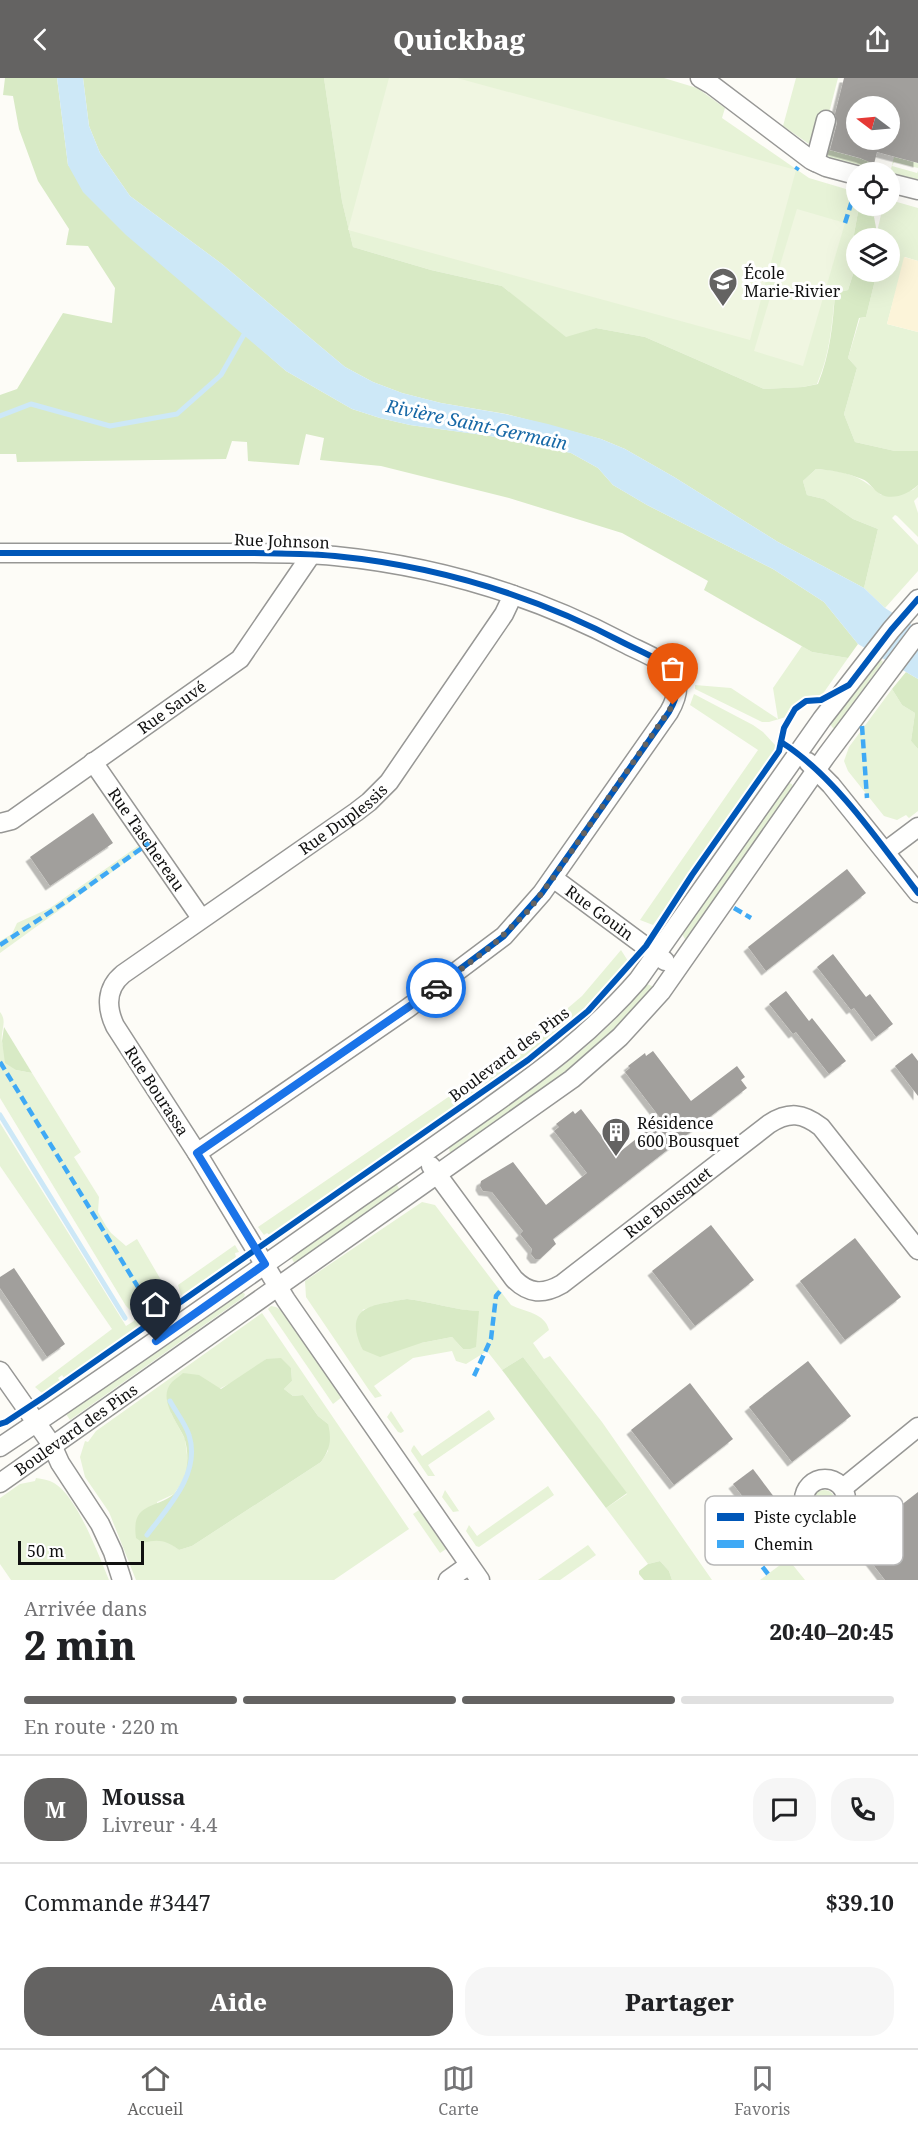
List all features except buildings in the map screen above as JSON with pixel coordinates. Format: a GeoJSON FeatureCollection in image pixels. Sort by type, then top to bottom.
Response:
{"type":"FeatureCollection","features":[{"type":"Feature","properties":{"kind":"street"},"geometry":{"type":"LineString","coordinates":[[700,78],[720,84],[815,162],[846,172]]}},
{"type":"Feature","properties":{"kind":"street"},"geometry":{"type":"LineString","coordinates":[[815,162],[826,120]]}},
{"type":"Feature","properties":{"kind":"street"},"geometry":{"type":"LineString","coordinates":[[900,186],[918,190]]}},
{"type":"Feature","properties":{"kind":"street","name":"Rue Johnson"},"geometry":{"type":"LineString","coordinates":[[0,553],[266,553],[356,559],[458,578],[513,595],[591,625],[649,656],[665,666],[678,683],[678,691],[669,712],[553,878]]}},
{"type":"Feature","properties":{"kind":"street","name":"Rue Sauvé"},"geometry":{"type":"LineString","coordinates":[[0,823],[12,820],[240,659],[311,555]]}},
{"type":"Feature","properties":{"kind":"street","name":"Rue Duplessis"},"geometry":{"type":"LineString","coordinates":[[112,986],[123,974],[356,812],[379,792],[389,782],[498,624],[513,595]]}},
{"type":"Feature","properties":{"kind":"street","name":"Boulevard des Pins"},"geometry":{"type":"LineString","coordinates":[[0,1447],[423,1155],[566,1052],[613,1008],[657,955],[797,753],[873,653],[914,604]]}},
{"type":"Feature","properties":{"kind":"street","name":"Boulevard des Pins"},"geometry":{"type":"LineString","coordinates":[[0,1483],[278,1285],[437,1176],[587,1067],[638,1019],[661,992],[817,770],[918,633]]}},
{"type":"Feature","properties":{"kind":"street"},"geometry":{"type":"LineString","coordinates":[[797,753],[831,785],[918,893]]}},
{"type":"Feature","properties":{"kind":"street","name":"Rue Taschereau"},"geometry":{"type":"LineString","coordinates":[[93,762],[201,918]]}},
{"type":"Feature","properties":{"kind":"street"},"geometry":{"type":"LineString","coordinates":[[886,851],[918,827]]}},
{"type":"Feature","properties":{"kind":"street"},"geometry":{"type":"LineString","coordinates":[[197,1153],[408,1008],[492,946],[516,924],[553,878]]}},
{"type":"Feature","properties":{"kind":"street","name":"Rue Gouin"},"geometry":{"type":"LineString","coordinates":[[553,878],[676,969]]}},
{"type":"Feature","properties":{"kind":"street","name":"Rue Bourassa"},"geometry":{"type":"LineString","coordinates":[[112,986],[108,1003],[112,1019],[278,1285],[474,1573]]}},
{"type":"Feature","properties":{"kind":"street","name":"Rue Bousquet"},"geometry":{"type":"LineString","coordinates":[[423,1155],[514,1279],[526,1290],[545,1291],[562,1284],[769,1124],[783,1116],[796,1115],[810,1119],[821,1127],[918,1250]]}},
{"type":"Feature","properties":{"kind":"street"},"geometry":{"type":"LineString","coordinates":[[0,1371],[52,1445],[60,1463],[100,1524],[113,1552],[122,1580]]}},
{"type":"Feature","properties":{"kind":"street"},"geometry":{"type":"LineString","coordinates":[[843,1488],[918,1427]]}},
{"type":"Feature","properties":{"kind":"street"},"geometry":{"type":"LineString","coordinates":[[448,1580],[474,1573]]}},
{"type":"Feature","properties":{"kind":"green space"},"geometry":{"type":"Polygon","coordinates":[[[5,78],[57,78],[68,165],[286,371],[352,409],[380,418],[410,425],[490,436],[571,453],[598,468],[613,485],[647,505],[773,569],[824,602],[858,644],[848,658],[812,652],[704,590],[708,581],[622,533],[509,498],[381,466],[320,460],[324,438],[306,434],[299,465],[248,461],[247,442],[232,441],[226,459],[17,462],[16,454],[0,454],[0,395],[17,389],[63,313],[112,323],[115,288],[88,246],[66,245],[69,229],[38,181],[19,129],[13,96],[3,95],[5,78]]]}},
{"type":"Feature","properties":{"kind":"green space"},"geometry":{"type":"Polygon","coordinates":[[[83,78],[324,78],[342,201],[353,247],[431,270],[502,286],[566,337],[596,328],[645,337],[764,389],[818,384],[830,339],[835,293],[848,290],[851,282],[875,282],[866,317],[859,318],[848,358],[857,368],[844,414],[855,442],[895,451],[918,451],[918,485],[905,494],[890,497],[880,494],[862,479],[834,471],[816,469],[803,481],[807,495],[824,499],[853,519],[878,529],[864,588],[778,542],[625,449],[601,439],[506,414],[441,403],[402,393],[373,382],[345,367],[222,264],[130,196],[100,153],[89,126],[83,78]]]}},
{"type":"Feature","properties":{"kind":"green space","name":"École Marie-Rivier"},"geometry":{"type":"Polygon","coordinates":[[[324,78],[664,78],[697,88],[725,108],[722,118],[809,178],[846,189],[846,216],[857,216],[855,228],[846,228],[846,282],[851,282],[848,290],[835,293],[828,350],[817,384],[764,389],[645,337],[596,328],[566,338],[502,286],[431,270],[353,247],[342,201],[324,78]]]}},
{"type":"Feature","properties":{"kind":"green space"},"geometry":{"type":"Polygon","coordinates":[[[389,78],[457,78],[796,170],[750,340],[348,230],[389,78]]]}},
{"type":"Feature","properties":{"kind":"green space"},"geometry":{"type":"Polygon","coordinates":[[[796,78],[838,78],[829,113],[823,111],[812,146],[783,126],[796,78]]]}},
{"type":"Feature","properties":{"kind":"green space"},"geometry":{"type":"Polygon","coordinates":[[[826,149],[872,162],[848,162],[825,156],[826,149]]]}},
{"type":"Feature","properties":{"kind":"green space"},"geometry":{"type":"Polygon","coordinates":[[[894,157],[918,163],[918,168],[900,162],[893,162],[894,157]]]}},
{"type":"Feature","properties":{"kind":"green space"},"geometry":{"type":"Polygon","coordinates":[[[900,168],[917,173],[918,171],[918,180],[900,176],[900,168]]]}},
{"type":"Feature","properties":{"kind":"green space"},"geometry":{"type":"Polygon","coordinates":[[[900,203],[918,208],[918,261],[905,257],[900,276],[900,228],[878,228],[881,216],[900,216],[900,203]]]}},
{"type":"Feature","properties":{"kind":"green space"},"geometry":{"type":"Polygon","coordinates":[[[797,209],[845,223],[803,366],[754,351],[797,209]]]}},
{"type":"Feature","properties":{"kind":"green space"},"geometry":{"type":"Polygon","coordinates":[[[857,216],[874,217],[876,228],[855,228],[857,216]]]}},
{"type":"Feature","properties":{"kind":"green space"},"geometry":{"type":"Polygon","coordinates":[[[875,282],[898,282],[887,324],[918,332],[918,451],[895,451],[855,442],[844,414],[857,368],[848,358],[860,318],[866,317],[875,282]]]}},
{"type":"Feature","properties":{"kind":"green space"},"geometry":{"type":"Polygon","coordinates":[[[816,469],[852,475],[881,495],[913,490],[918,485],[918,497],[914,501],[918,513],[918,537],[897,516],[892,518],[918,545],[918,571],[885,608],[864,588],[878,529],[853,519],[824,499],[807,495],[803,481],[816,469]]]}},
{"type":"Feature","properties":{"kind":"green space"},"geometry":{"type":"Polygon","coordinates":[[[802,646],[812,652],[848,658],[822,695],[802,698],[786,717],[769,722],[762,722],[695,689],[695,685],[731,688],[778,719],[773,688],[802,646]]]}},
{"type":"Feature","properties":{"kind":"green space"},"geometry":{"type":"Polygon","coordinates":[[[878,657],[883,662],[833,728],[830,724],[878,657]]]}},
{"type":"Feature","properties":{"kind":"green space"},"geometry":{"type":"Polygon","coordinates":[[[906,672],[918,679],[918,749],[911,741],[915,713],[902,705],[892,689],[906,672]]]}},
{"type":"Feature","properties":{"kind":"green space"},"geometry":{"type":"Polygon","coordinates":[[[892,689],[902,705],[915,713],[911,741],[918,749],[918,811],[909,818],[906,815],[897,820],[884,816],[848,771],[844,761],[849,747],[892,689]]]}},
{"type":"Feature","properties":{"kind":"green space"},"geometry":{"type":"Polygon","coordinates":[[[694,694],[753,725],[776,746],[776,750],[653,925],[640,920],[758,750],[690,705],[694,694]]]}},
{"type":"Feature","properties":{"kind":"green space"},"geometry":{"type":"Polygon","coordinates":[[[789,783],[793,788],[688,939],[685,939],[682,934],[789,783]]]}},
{"type":"Feature","properties":{"kind":"green space"},"geometry":{"type":"Polygon","coordinates":[[[138,846],[141,851],[0,953],[0,941],[12,934],[17,923],[50,908],[138,846]]]}},
{"type":"Feature","properties":{"kind":"green space"},"geometry":{"type":"Polygon","coordinates":[[[621,950],[628,961],[577,1016],[544,1045],[271,1236],[267,1233],[264,1235],[258,1227],[501,1061],[541,1031],[582,996],[621,950]]]}},
{"type":"Feature","properties":{"kind":"green space"},"geometry":{"type":"Polygon","coordinates":[[[647,984],[653,989],[619,1027],[579,1064],[450,1153],[451,1146],[580,1052],[604,1031],[647,984]]]}},
{"type":"Feature","properties":{"kind":"green space"},"geometry":{"type":"Polygon","coordinates":[[[0,1012],[4,1023],[2,1042],[16,1070],[32,1073],[81,1152],[74,1157],[99,1197],[98,1212],[106,1226],[126,1246],[137,1239],[168,1292],[163,1294],[163,1297],[168,1299],[171,1296],[181,1295],[178,1285],[235,1245],[239,1252],[235,1253],[236,1257],[65,1379],[62,1375],[58,1378],[61,1382],[43,1394],[35,1387],[112,1329],[0,1166],[0,1123],[126,1326],[134,1321],[135,1315],[126,1306],[0,1098],[0,1012]]]}},
{"type":"Feature","properties":{"kind":"green space"},"geometry":{"type":"Polygon","coordinates":[[[4,1027],[32,1073],[16,1070],[5,1063],[2,1041],[4,1027]]]}},
{"type":"Feature","properties":{"kind":"green space"},"geometry":{"type":"Polygon","coordinates":[[[395,1185],[400,1190],[295,1263],[293,1261],[291,1256],[395,1185]]]}},
{"type":"Feature","properties":{"kind":"green space"},"geometry":{"type":"Polygon","coordinates":[[[422,1202],[435,1205],[511,1305],[539,1316],[547,1324],[549,1330],[533,1343],[544,1359],[550,1356],[602,1422],[712,1580],[672,1580],[669,1571],[660,1561],[648,1564],[606,1508],[627,1494],[523,1357],[502,1370],[487,1351],[466,1364],[456,1361],[452,1351],[413,1358],[374,1386],[382,1396],[375,1398],[306,1297],[305,1281],[422,1202]],[[407,1299],[362,1310],[421,1343],[452,1337],[463,1349],[478,1311],[407,1299]]]}},
{"type":"Feature","properties":{"kind":"green space"},"geometry":{"type":"Polygon","coordinates":[[[240,1291],[245,1294],[244,1297],[70,1420],[66,1414],[240,1291]]]}},
{"type":"Feature","properties":{"kind":"green space"},"geometry":{"type":"Polygon","coordinates":[[[407,1299],[479,1311],[476,1347],[463,1349],[452,1337],[421,1343],[380,1357],[363,1350],[357,1335],[358,1316],[372,1306],[407,1299]]]}},
{"type":"Feature","properties":{"kind":"green space"},"geometry":{"type":"Polygon","coordinates":[[[271,1306],[283,1311],[342,1397],[333,1404],[268,1309],[271,1306]]]}},
{"type":"Feature","properties":{"kind":"green space"},"geometry":{"type":"Polygon","coordinates":[[[262,1313],[409,1529],[334,1580],[136,1580],[109,1512],[85,1477],[80,1457],[85,1441],[88,1442],[96,1431],[262,1313]],[[266,1359],[241,1378],[171,1413],[185,1439],[188,1463],[185,1478],[174,1494],[157,1502],[157,1539],[170,1543],[179,1550],[192,1546],[321,1462],[328,1451],[328,1424],[318,1416],[303,1395],[293,1396],[284,1389],[292,1381],[291,1368],[266,1359]]]}},
{"type":"Feature","properties":{"kind":"green space"},"geometry":{"type":"Polygon","coordinates":[[[523,1357],[627,1493],[606,1508],[502,1370],[523,1357]]]}},
{"type":"Feature","properties":{"kind":"green space"},"geometry":{"type":"Polygon","coordinates":[[[281,1358],[291,1368],[292,1381],[284,1389],[293,1396],[303,1395],[318,1416],[328,1424],[329,1444],[321,1462],[192,1546],[179,1550],[166,1542],[143,1543],[136,1538],[135,1526],[141,1512],[174,1494],[186,1473],[187,1447],[167,1402],[168,1388],[172,1382],[183,1373],[199,1375],[221,1389],[266,1359],[281,1358]]]}},
{"type":"Feature","properties":{"kind":"green space"},"geometry":{"type":"Polygon","coordinates":[[[489,1410],[495,1419],[428,1465],[435,1476],[428,1476],[411,1451],[414,1445],[422,1456],[489,1410]]]}},
{"type":"Feature","properties":{"kind":"green space"},"geometry":{"type":"Polygon","coordinates":[[[391,1411],[404,1431],[401,1433],[387,1417],[391,1411]]]}},
{"type":"Feature","properties":{"kind":"green space"},"geometry":{"type":"Polygon","coordinates":[[[36,1478],[54,1483],[71,1500],[86,1527],[109,1580],[11,1580],[0,1564],[0,1498],[20,1484],[35,1481],[36,1478]]]}},
{"type":"Feature","properties":{"kind":"green space"},"geometry":{"type":"Polygon","coordinates":[[[548,1486],[554,1495],[479,1547],[476,1546],[466,1531],[469,1525],[477,1536],[548,1486]]]}},
{"type":"Feature","properties":{"kind":"green space"},"geometry":{"type":"Polygon","coordinates":[[[445,1490],[460,1511],[453,1512],[442,1497],[445,1490]]]}},
{"type":"Feature","properties":{"kind":"green space"},"geometry":{"type":"Polygon","coordinates":[[[820,1490],[828,1490],[834,1496],[814,1496],[820,1490]]]}},
{"type":"Feature","properties":{"kind":"green space"},"geometry":{"type":"Polygon","coordinates":[[[419,1510],[446,1549],[440,1553],[413,1514],[419,1510]]]}},
{"type":"Feature","properties":{"kind":"green space"},"geometry":{"type":"Polygon","coordinates":[[[588,1545],[596,1555],[560,1580],[538,1580],[588,1545]]]}},
{"type":"Feature","properties":{"kind":"green space"},"geometry":{"type":"Polygon","coordinates":[[[660,1561],[669,1571],[672,1580],[644,1580],[639,1571],[648,1564],[660,1561]]]}},
{"type":"Feature","properties":{"kind":"green space"},"geometry":{"type":"Polygon","coordinates":[[[780,1565],[793,1565],[805,1580],[760,1580],[780,1565]]]}},
{"type":"Feature","properties":{"kind":"sand"},"geometry":{"type":"Polygon","coordinates":[[[904,257],[918,261],[918,332],[887,324],[898,282],[900,282],[904,257]]]}},
{"type":"Feature","properties":{"kind":"water","name":"Rivière Saint-Germain"},"geometry":{"type":"Polygon","coordinates":[[[57,78],[83,78],[89,126],[100,153],[130,196],[222,264],[345,367],[373,382],[402,393],[548,424],[601,439],[625,449],[778,542],[864,588],[885,608],[918,629],[918,679],[858,644],[824,602],[773,569],[647,505],[613,485],[598,468],[571,453],[490,436],[410,425],[380,418],[352,409],[286,371],[126,235],[83,192],[68,165],[57,78]]]}},
{"type":"Feature","properties":{"kind":"waterway"},"geometry":{"type":"LineString","coordinates":[[0,416],[31,404],[110,426],[177,414],[221,375],[246,331]]}},
{"type":"Feature","properties":{"kind":"waterway"},"geometry":{"type":"LineString","coordinates":[[0,1115],[125,1318]]}},
{"type":"Feature","properties":{"kind":"waterway"},"geometry":{"type":"LineString","coordinates":[[147,1535],[181,1488],[191,1463],[192,1449],[189,1435],[170,1401]]}},
{"type":"Feature","properties":{"kind":"marked path"},"geometry":{"type":"LineString","coordinates":[[845,223],[847,216]]}},
{"type":"Feature","properties":{"kind":"marked path"},"geometry":{"type":"LineString","coordinates":[[862,726],[867,798]]}},
{"type":"Feature","properties":{"kind":"marked path"},"geometry":{"type":"LineString","coordinates":[[0,945],[149,843]]}},
{"type":"Feature","properties":{"kind":"marked path"},"geometry":{"type":"LineString","coordinates":[[734,908],[751,918]]}},
{"type":"Feature","properties":{"kind":"marked path"},"geometry":{"type":"LineString","coordinates":[[0,1062],[160,1323]]}},
{"type":"Feature","properties":{"kind":"marked path"},"geometry":{"type":"LineString","coordinates":[[474,1376],[491,1339],[496,1296],[501,1290]]}},
{"type":"Feature","properties":{"kind":"marked path"},"geometry":{"type":"LineString","coordinates":[[761,1565],[768,1574]]}},
{"type":"Feature","properties":{"kind":"cycle path"},"geometry":{"type":"LineString","coordinates":[[0,553],[300,554],[335,556],[410,567],[520,597],[590,626],[659,661],[668,668],[677,685],[676,697],[669,712],[542,893],[504,936],[408,1008],[197,1153]]}},
{"type":"Feature","properties":{"kind":"cycle path"},"geometry":{"type":"LineString","coordinates":[[0,1424],[44,1397],[528,1060],[588,1011],[646,946],[692,875],[779,751],[784,728],[795,709],[806,701],[821,700],[849,685],[918,599]]}},
{"type":"Feature","properties":{"kind":"cycle path"},"geometry":{"type":"LineString","coordinates":[[781,742],[801,756],[838,791],[918,893]]}},
{"type":"Feature","properties":{"kind":"way so far"},"geometry":{"type":"LineString","coordinates":[[436,988],[504,936],[529,910],[673,705]]}},
{"type":"Feature","properties":{"kind":"place","name":"École Marie-Rivier"},"geometry":{"type":"Point","coordinates":[723,308]}},
{"type":"Feature","properties":{"kind":"place","name":"Résidence 600 Bousquet"},"geometry":{"type":"Point","coordinates":[616,1158]}},
{"type":"Feature","properties":{"kind":"route"},"geometry":{"type":"LineString","coordinates":[[156,1341],[265,1264],[197,1153],[436,988]]}}]}
